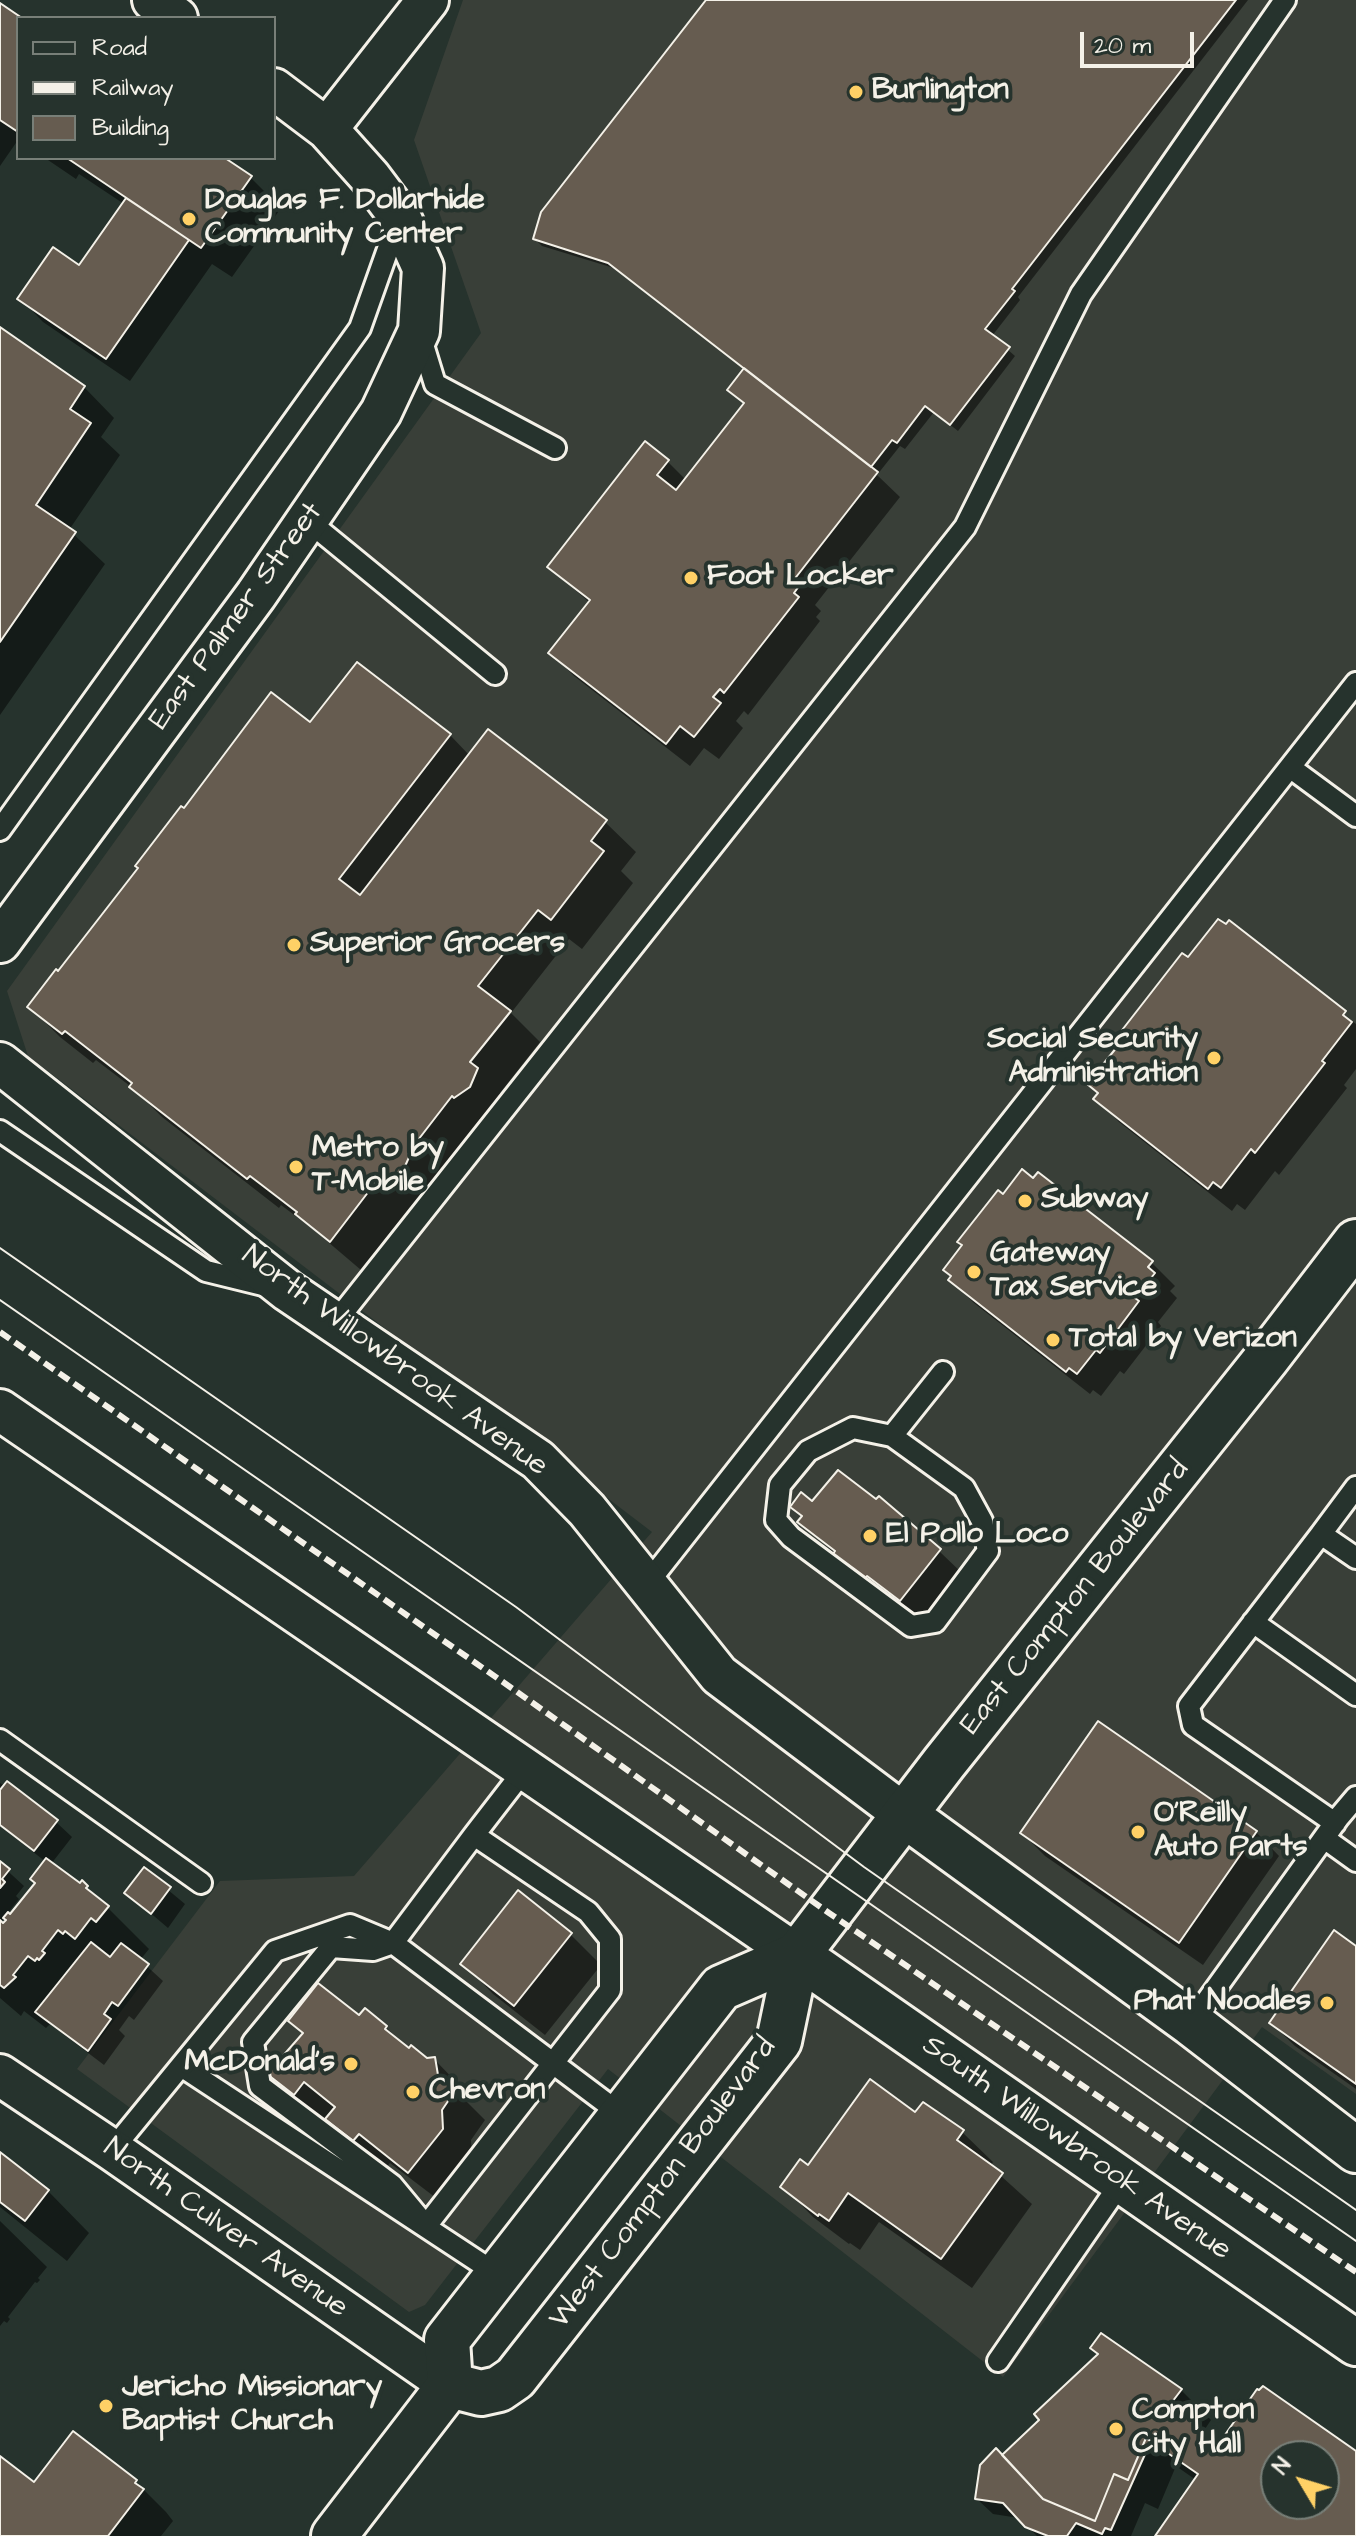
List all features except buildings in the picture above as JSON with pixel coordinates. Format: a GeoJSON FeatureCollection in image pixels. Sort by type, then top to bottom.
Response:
{"type":"FeatureCollection","features":[{"type":"Feature","properties":{"kind":"main road","name":"East Compton Boulevard"},"geometry":{"type":"LineString","coordinates":[[797,1955],[1356,1242]]}},
{"type":"Feature","properties":{"kind":"main road"},"geometry":{"type":"LineString","coordinates":[[905,1815],[1191,2023],[1356,2150]]}},
{"type":"Feature","properties":{"kind":"main road"},"geometry":{"type":"LineString","coordinates":[[334,2536],[450,2385],[447,2340],[721,1988],[797,1955]]}},
{"type":"Feature","properties":{"kind":"main road","name":"South Willowbrook Avenue"},"geometry":{"type":"LineString","coordinates":[[797,1955],[1356,2343]]}},
{"type":"Feature","properties":{"kind":"main road","name":"West Compton Boulevard"},"geometry":{"type":"LineString","coordinates":[[450,2385],[481,2393],[499,2389],[515,2378],[779,2041],[797,1955]]}},
{"type":"Feature","properties":{"kind":"street"},"geometry":{"type":"LineString","coordinates":[[153,0],[174,16]]}},
{"type":"Feature","properties":{"kind":"street"},"geometry":{"type":"LineString","coordinates":[[327,129],[428,0]]}},
{"type":"Feature","properties":{"kind":"street"},"geometry":{"type":"LineString","coordinates":[[276,91],[327,129],[370,177],[400,217]]}},
{"type":"Feature","properties":{"kind":"street","name":"East Palmer Street"},"geometry":{"type":"LineString","coordinates":[[0,942],[256,595],[381,412],[419,331],[423,268],[400,217]]}},
{"type":"Feature","properties":{"kind":"street","name":"North Willowbrook Avenue"},"geometry":{"type":"LineString","coordinates":[[0,1063],[288,1291],[538,1460],[587,1510],[719,1675],[905,1815]]}},
{"type":"Feature","properties":{"kind":"street"},"geometry":{"type":"LineString","coordinates":[[0,1410],[797,1955]]}},
{"type":"Feature","properties":{"kind":"street","name":"North Culver Avenue"},"geometry":{"type":"LineString","coordinates":[[0,2075],[450,2385]]}},
{"type":"Feature","properties":{"kind":"lane"},"geometry":{"type":"LineString","coordinates":[[334,1324],[965,527],[1081,294],[1285,0]]}},
{"type":"Feature","properties":{"kind":"lane"},"geometry":{"type":"LineString","coordinates":[[0,830],[360,328],[400,217]]}},
{"type":"Feature","properties":{"kind":"lane"},"geometry":{"type":"LineString","coordinates":[[419,331],[435,384],[555,448]]}},
{"type":"Feature","properties":{"kind":"lane"},"geometry":{"type":"LineString","coordinates":[[307,520],[495,674]]}},
{"type":"Feature","properties":{"kind":"lane"},"geometry":{"type":"LineString","coordinates":[[647,1584],[1356,683]]}},
{"type":"Feature","properties":{"kind":"lane"},"geometry":{"type":"LineString","coordinates":[[1291,768],[1356,816]]}},
{"type":"Feature","properties":{"kind":"lane"},"geometry":{"type":"LineString","coordinates":[[0,1131],[206,1271],[288,1291]]}},
{"type":"Feature","properties":{"kind":"lane"},"geometry":{"type":"LineString","coordinates":[[892,1436],[943,1372]]}},
{"type":"Feature","properties":{"kind":"lane"},"geometry":{"type":"LineString","coordinates":[[853,1428],[892,1436],[964,1488],[982,1521],[988,1551],[935,1622],[911,1626],[791,1537],[776,1520],[780,1485],[808,1451],[853,1428]]}},
{"type":"Feature","properties":{"kind":"lane"},"geometry":{"type":"LineString","coordinates":[[1356,1487],[1189,1706],[1193,1725],[1330,1830],[1356,1861]]}},
{"type":"Feature","properties":{"kind":"lane"},"geometry":{"type":"LineString","coordinates":[[1321,1534],[1356,1558]]}},
{"type":"Feature","properties":{"kind":"lane"},"geometry":{"type":"LineString","coordinates":[[1253,1622],[1356,1695]]}},
{"type":"Feature","properties":{"kind":"lane"},"geometry":{"type":"LineString","coordinates":[[0,1740],[201,1883]]}},
{"type":"Feature","properties":{"kind":"lane"},"geometry":{"type":"LineString","coordinates":[[426,2226],[392,2185],[260,2086],[253,2042],[331,1947],[373,1950],[393,1943],[525,1769]]}},
{"type":"Feature","properties":{"kind":"lane"},"geometry":{"type":"LineString","coordinates":[[1191,2023],[1356,1797]]}},
{"type":"Feature","properties":{"kind":"lane"},"geometry":{"type":"LineString","coordinates":[[426,2226],[610,1990],[610,1939],[588,1912],[474,1835]]}},
{"type":"Feature","properties":{"kind":"lane"},"geometry":{"type":"LineString","coordinates":[[112,2150],[275,1951],[350,1925],[393,1943],[622,2115]]}},
{"type":"Feature","properties":{"kind":"lane"},"geometry":{"type":"LineString","coordinates":[[181,2066],[497,2274]]}},
{"type":"Feature","properties":{"kind":"lane"},"geometry":{"type":"LineString","coordinates":[[998,2361],[1122,2181]]}},
{"type":"Feature","properties":{"kind":"shaded area"},"geometry":{"type":"Polygon","coordinates":[[[463,0],[1356,0],[1356,2094],[1262,2027],[1003,2377],[608,2069],[425,2305],[409,2312],[77,2069],[220,1881],[354,1876],[652,1532],[28,1056],[7,991],[481,333],[414,140],[463,0]]]}},
{"type":"Feature","properties":{"kind":"tram line"},"geometry":{"type":"LineString","coordinates":[[0,1248],[516,1607],[864,1867],[1356,2210]]}},
{"type":"Feature","properties":{"kind":"tram line"},"geometry":{"type":"LineString","coordinates":[[0,1300],[1356,2241]]}},
{"type":"Feature","properties":{"kind":"railway"},"geometry":{"type":"LineString","coordinates":[[0,1332],[829,1913],[1356,2272]]}},
{"type":"Feature","properties":{"kind":"place","name":"Burlington"},"geometry":{"type":"Point","coordinates":[856,92]}},
{"type":"Feature","properties":{"kind":"place","name":"Douglas F. Dollarhide Community Center"},"geometry":{"type":"Point","coordinates":[189,219]}},
{"type":"Feature","properties":{"kind":"place","name":"Foot Locker"},"geometry":{"type":"Point","coordinates":[691,578]}},
{"type":"Feature","properties":{"kind":"place","name":"Superior Grocers"},"geometry":{"type":"Point","coordinates":[294,945]}},
{"type":"Feature","properties":{"kind":"place","name":"Social Security Administration"},"geometry":{"type":"Point","coordinates":[1214,1058]}},
{"type":"Feature","properties":{"kind":"place","name":"Metro by T-Mobile"},"geometry":{"type":"Point","coordinates":[296,1167]}},
{"type":"Feature","properties":{"kind":"place","name":"Subway"},"geometry":{"type":"Point","coordinates":[1025,1201]}},
{"type":"Feature","properties":{"kind":"place","name":"Gateway Tax Service"},"geometry":{"type":"Point","coordinates":[974,1272]}},
{"type":"Feature","properties":{"kind":"place","name":"Total by Verizon"},"geometry":{"type":"Point","coordinates":[1053,1340]}},
{"type":"Feature","properties":{"kind":"place","name":"El Pollo Loco"},"geometry":{"type":"Point","coordinates":[870,1536]}},
{"type":"Feature","properties":{"kind":"place","name":"O'Reilly Auto Parts"},"geometry":{"type":"Point","coordinates":[1138,1832]}},
{"type":"Feature","properties":{"kind":"place","name":"Phat Noodles"},"geometry":{"type":"Point","coordinates":[1327,2003]}},
{"type":"Feature","properties":{"kind":"place","name":"McDonald's"},"geometry":{"type":"Point","coordinates":[351,2064]}},
{"type":"Feature","properties":{"kind":"place","name":"Chevron"},"geometry":{"type":"Point","coordinates":[413,2092]}},
{"type":"Feature","properties":{"kind":"place","name":"Jericho Missionary Baptist Church"},"geometry":{"type":"Point","coordinates":[106,2406]}},
{"type":"Feature","properties":{"kind":"place","name":"Compton City Hall"},"geometry":{"type":"Point","coordinates":[1116,2429]}}]}
